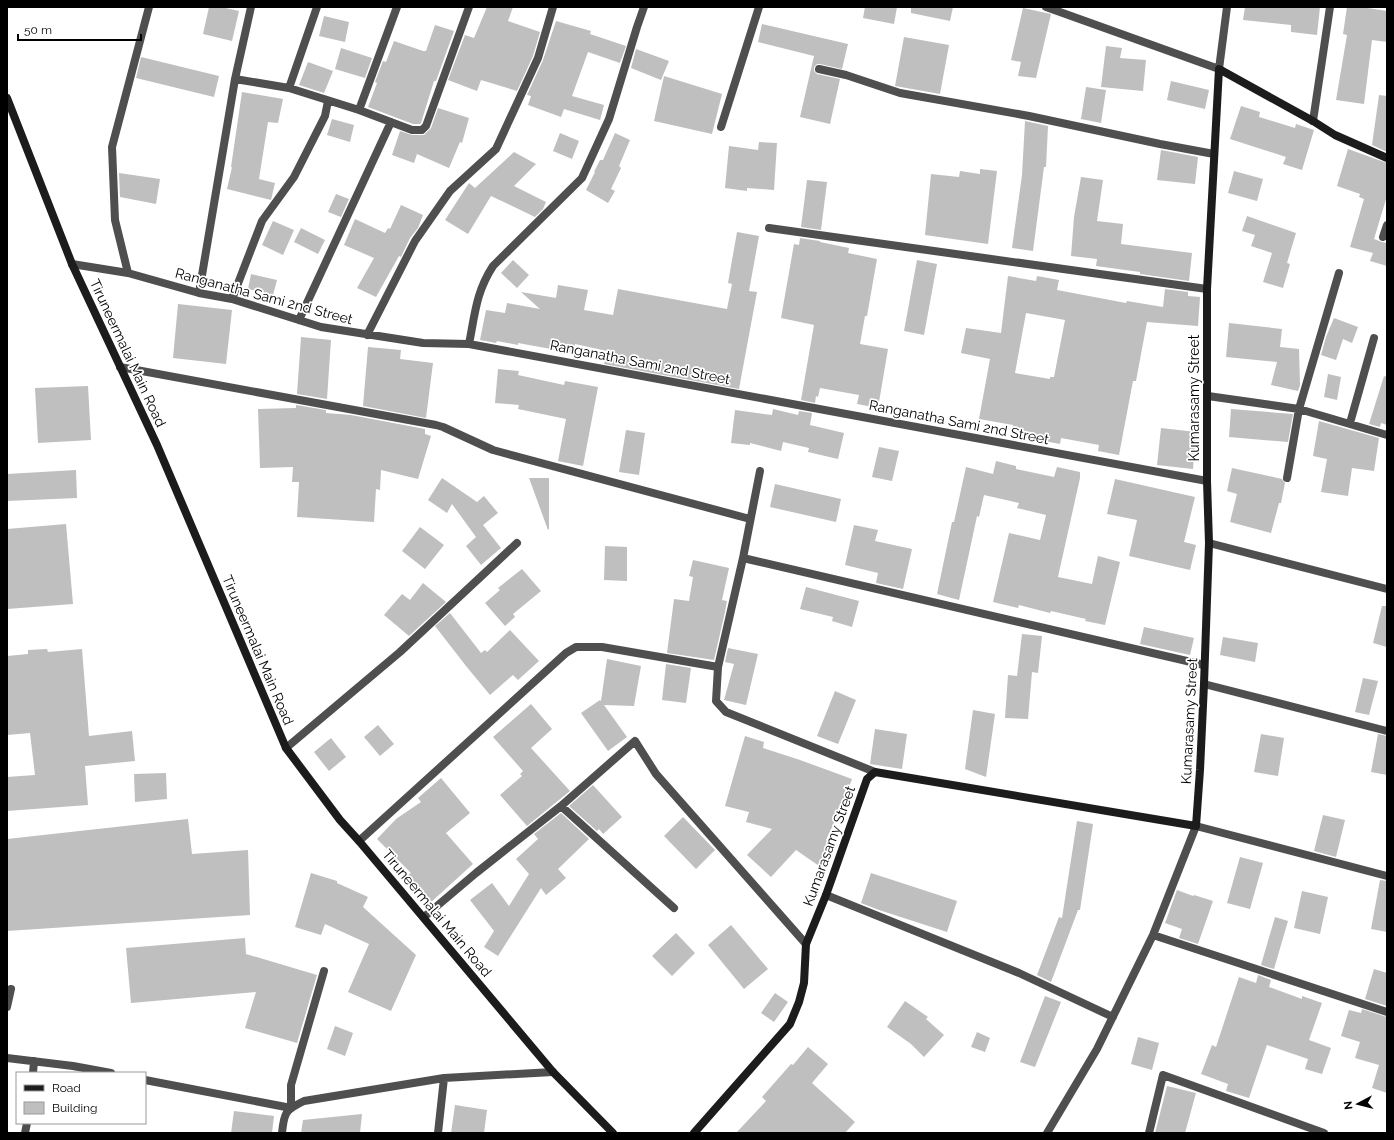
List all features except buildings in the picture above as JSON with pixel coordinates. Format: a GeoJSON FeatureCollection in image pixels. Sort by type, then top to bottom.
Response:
{"type":"FeatureCollection","features":[{"type":"Feature","properties":{"kind":"street"},"geometry":{"type":"LineString","coordinates":[[128,273],[115,220],[112,147],[149,7]]}},
{"type":"Feature","properties":{"kind":"street"},"geometry":{"type":"LineString","coordinates":[[199,293],[235,79],[251,7]]}},
{"type":"Feature","properties":{"kind":"street"},"geometry":{"type":"LineString","coordinates":[[289,88],[318,7]]}},
{"type":"Feature","properties":{"kind":"street"},"geometry":{"type":"LineString","coordinates":[[359,110],[397,7]]}},
{"type":"Feature","properties":{"kind":"street"},"geometry":{"type":"LineString","coordinates":[[235,79],[289,88],[359,110],[412,130],[422,130],[426,126],[469,7]]}},
{"type":"Feature","properties":{"kind":"street"},"geometry":{"type":"LineString","coordinates":[[367,335],[415,241],[450,191],[496,149],[538,58],[553,7]]}},
{"type":"Feature","properties":{"kind":"street"},"geometry":{"type":"LineString","coordinates":[[469,344],[478,296],[485,279],[493,266],[582,178],[609,119],[644,7]]}},
{"type":"Feature","properties":{"kind":"street"},"geometry":{"type":"LineString","coordinates":[[721,127],[759,7]]}},
{"type":"Feature","properties":{"kind":"street"},"geometry":{"type":"LineString","coordinates":[[1046,7],[1219,69],[1313,121],[1335,135],[1387,158]]}},
{"type":"Feature","properties":{"kind":"street"},"geometry":{"type":"LineString","coordinates":[[1219,69],[1227,7]]}},
{"type":"Feature","properties":{"kind":"street"},"geometry":{"type":"LineString","coordinates":[[1313,121],[1330,7]]}},
{"type":"Feature","properties":{"kind":"street"},"geometry":{"type":"LineString","coordinates":[[819,69],[846,75],[900,93],[1029,116],[1214,154]]}},
{"type":"Feature","properties":{"kind":"street","name":"Kumarasamy Street"},"geometry":{"type":"LineString","coordinates":[[1196,826],[1204,684],[1209,543],[1207,482],[1207,289],[1219,69]]}},
{"type":"Feature","properties":{"kind":"street","name":"Tiruneermalai Main Road"},"geometry":{"type":"LineString","coordinates":[[7,98],[72,264],[157,445],[286,748],[340,820],[360,841],[553,1072],[613,1133]]}},
{"type":"Feature","properties":{"kind":"street"},"geometry":{"type":"LineString","coordinates":[[232,300],[262,221],[294,177],[325,116],[328,101]]}},
{"type":"Feature","properties":{"kind":"street"},"geometry":{"type":"LineString","coordinates":[[299,320],[391,122]]}},
{"type":"Feature","properties":{"kind":"street"},"geometry":{"type":"LineString","coordinates":[[1384,237],[1387,225]]}},
{"type":"Feature","properties":{"kind":"street"},"geometry":{"type":"LineString","coordinates":[[769,228],[1207,289]]}},
{"type":"Feature","properties":{"kind":"street","name":"Ranganatha Sami 2nd Street"},"geometry":{"type":"LineString","coordinates":[[72,264],[128,273],[199,293],[232,300],[321,327],[424,344],[469,344],[1207,482]]}},
{"type":"Feature","properties":{"kind":"street"},"geometry":{"type":"LineString","coordinates":[[1287,478],[1299,409],[1339,273]]}},
{"type":"Feature","properties":{"kind":"street"},"geometry":{"type":"LineString","coordinates":[[1350,423],[1374,338]]}},
{"type":"Feature","properties":{"kind":"street"},"geometry":{"type":"LineString","coordinates":[[120,367],[436,425],[493,450],[750,519]]}},
{"type":"Feature","properties":{"kind":"street"},"geometry":{"type":"LineString","coordinates":[[1208,396],[1299,409],[1387,435]]}},
{"type":"Feature","properties":{"kind":"street"},"geometry":{"type":"LineString","coordinates":[[760,472],[743,558],[718,667],[716,700],[726,712],[875,772],[1196,826],[1387,876]]}},
{"type":"Feature","properties":{"kind":"street"},"geometry":{"type":"LineString","coordinates":[[1209,543],[1387,589]]}},
{"type":"Feature","properties":{"kind":"street"},"geometry":{"type":"LineString","coordinates":[[286,748],[400,652],[518,544]]}},
{"type":"Feature","properties":{"kind":"street"},"geometry":{"type":"LineString","coordinates":[[743,558],[1204,665]]}},
{"type":"Feature","properties":{"kind":"street"},"geometry":{"type":"LineString","coordinates":[[360,841],[566,653],[576,647],[602,647],[718,667]]}},
{"type":"Feature","properties":{"kind":"street"},"geometry":{"type":"LineString","coordinates":[[1204,684],[1387,731]]}},
{"type":"Feature","properties":{"kind":"street"},"geometry":{"type":"LineString","coordinates":[[424,917],[476,873],[561,806],[635,741],[656,774],[806,944]]}},
{"type":"Feature","properties":{"kind":"street","name":"Kumarasamy Street"},"geometry":{"type":"LineString","coordinates":[[694,1133],[790,1024],[799,1002],[804,983],[806,944],[826,895],[867,778],[875,772]]}},
{"type":"Feature","properties":{"kind":"street"},"geometry":{"type":"LineString","coordinates":[[561,806],[674,908]]}},
{"type":"Feature","properties":{"kind":"street"},"geometry":{"type":"LineString","coordinates":[[1047,1133],[1097,1049],[1113,1017],[1153,934],[1196,826]]}},
{"type":"Feature","properties":{"kind":"street"},"geometry":{"type":"LineString","coordinates":[[826,895],[1019,973],[1113,1017]]}},
{"type":"Feature","properties":{"kind":"street"},"geometry":{"type":"LineString","coordinates":[[1153,934],[1387,1012]]}},
{"type":"Feature","properties":{"kind":"street"},"geometry":{"type":"LineString","coordinates":[[291,1108],[291,1085],[324,971]]}},
{"type":"Feature","properties":{"kind":"street"},"geometry":{"type":"LineString","coordinates":[[7,1007],[11,989]]}},
{"type":"Feature","properties":{"kind":"street"},"geometry":{"type":"LineString","coordinates":[[7,1058],[73,1066],[106,1072]]}},
{"type":"Feature","properties":{"kind":"street"},"geometry":{"type":"LineString","coordinates":[[33,1072],[34,1061]]}},
{"type":"Feature","properties":{"kind":"street"},"geometry":{"type":"LineString","coordinates":[[282,1133],[285,1116],[291,1108],[304,1101],[444,1078],[553,1072]]}},
{"type":"Feature","properties":{"kind":"street"},"geometry":{"type":"LineString","coordinates":[[1149,1133],[1162,1075],[1324,1133]]}},
{"type":"Feature","properties":{"kind":"street"},"geometry":{"type":"LineString","coordinates":[[438,1133],[444,1078]]}},
{"type":"Feature","properties":{"kind":"street"},"geometry":{"type":"LineString","coordinates":[[146,1080],[291,1108]]}}]}
